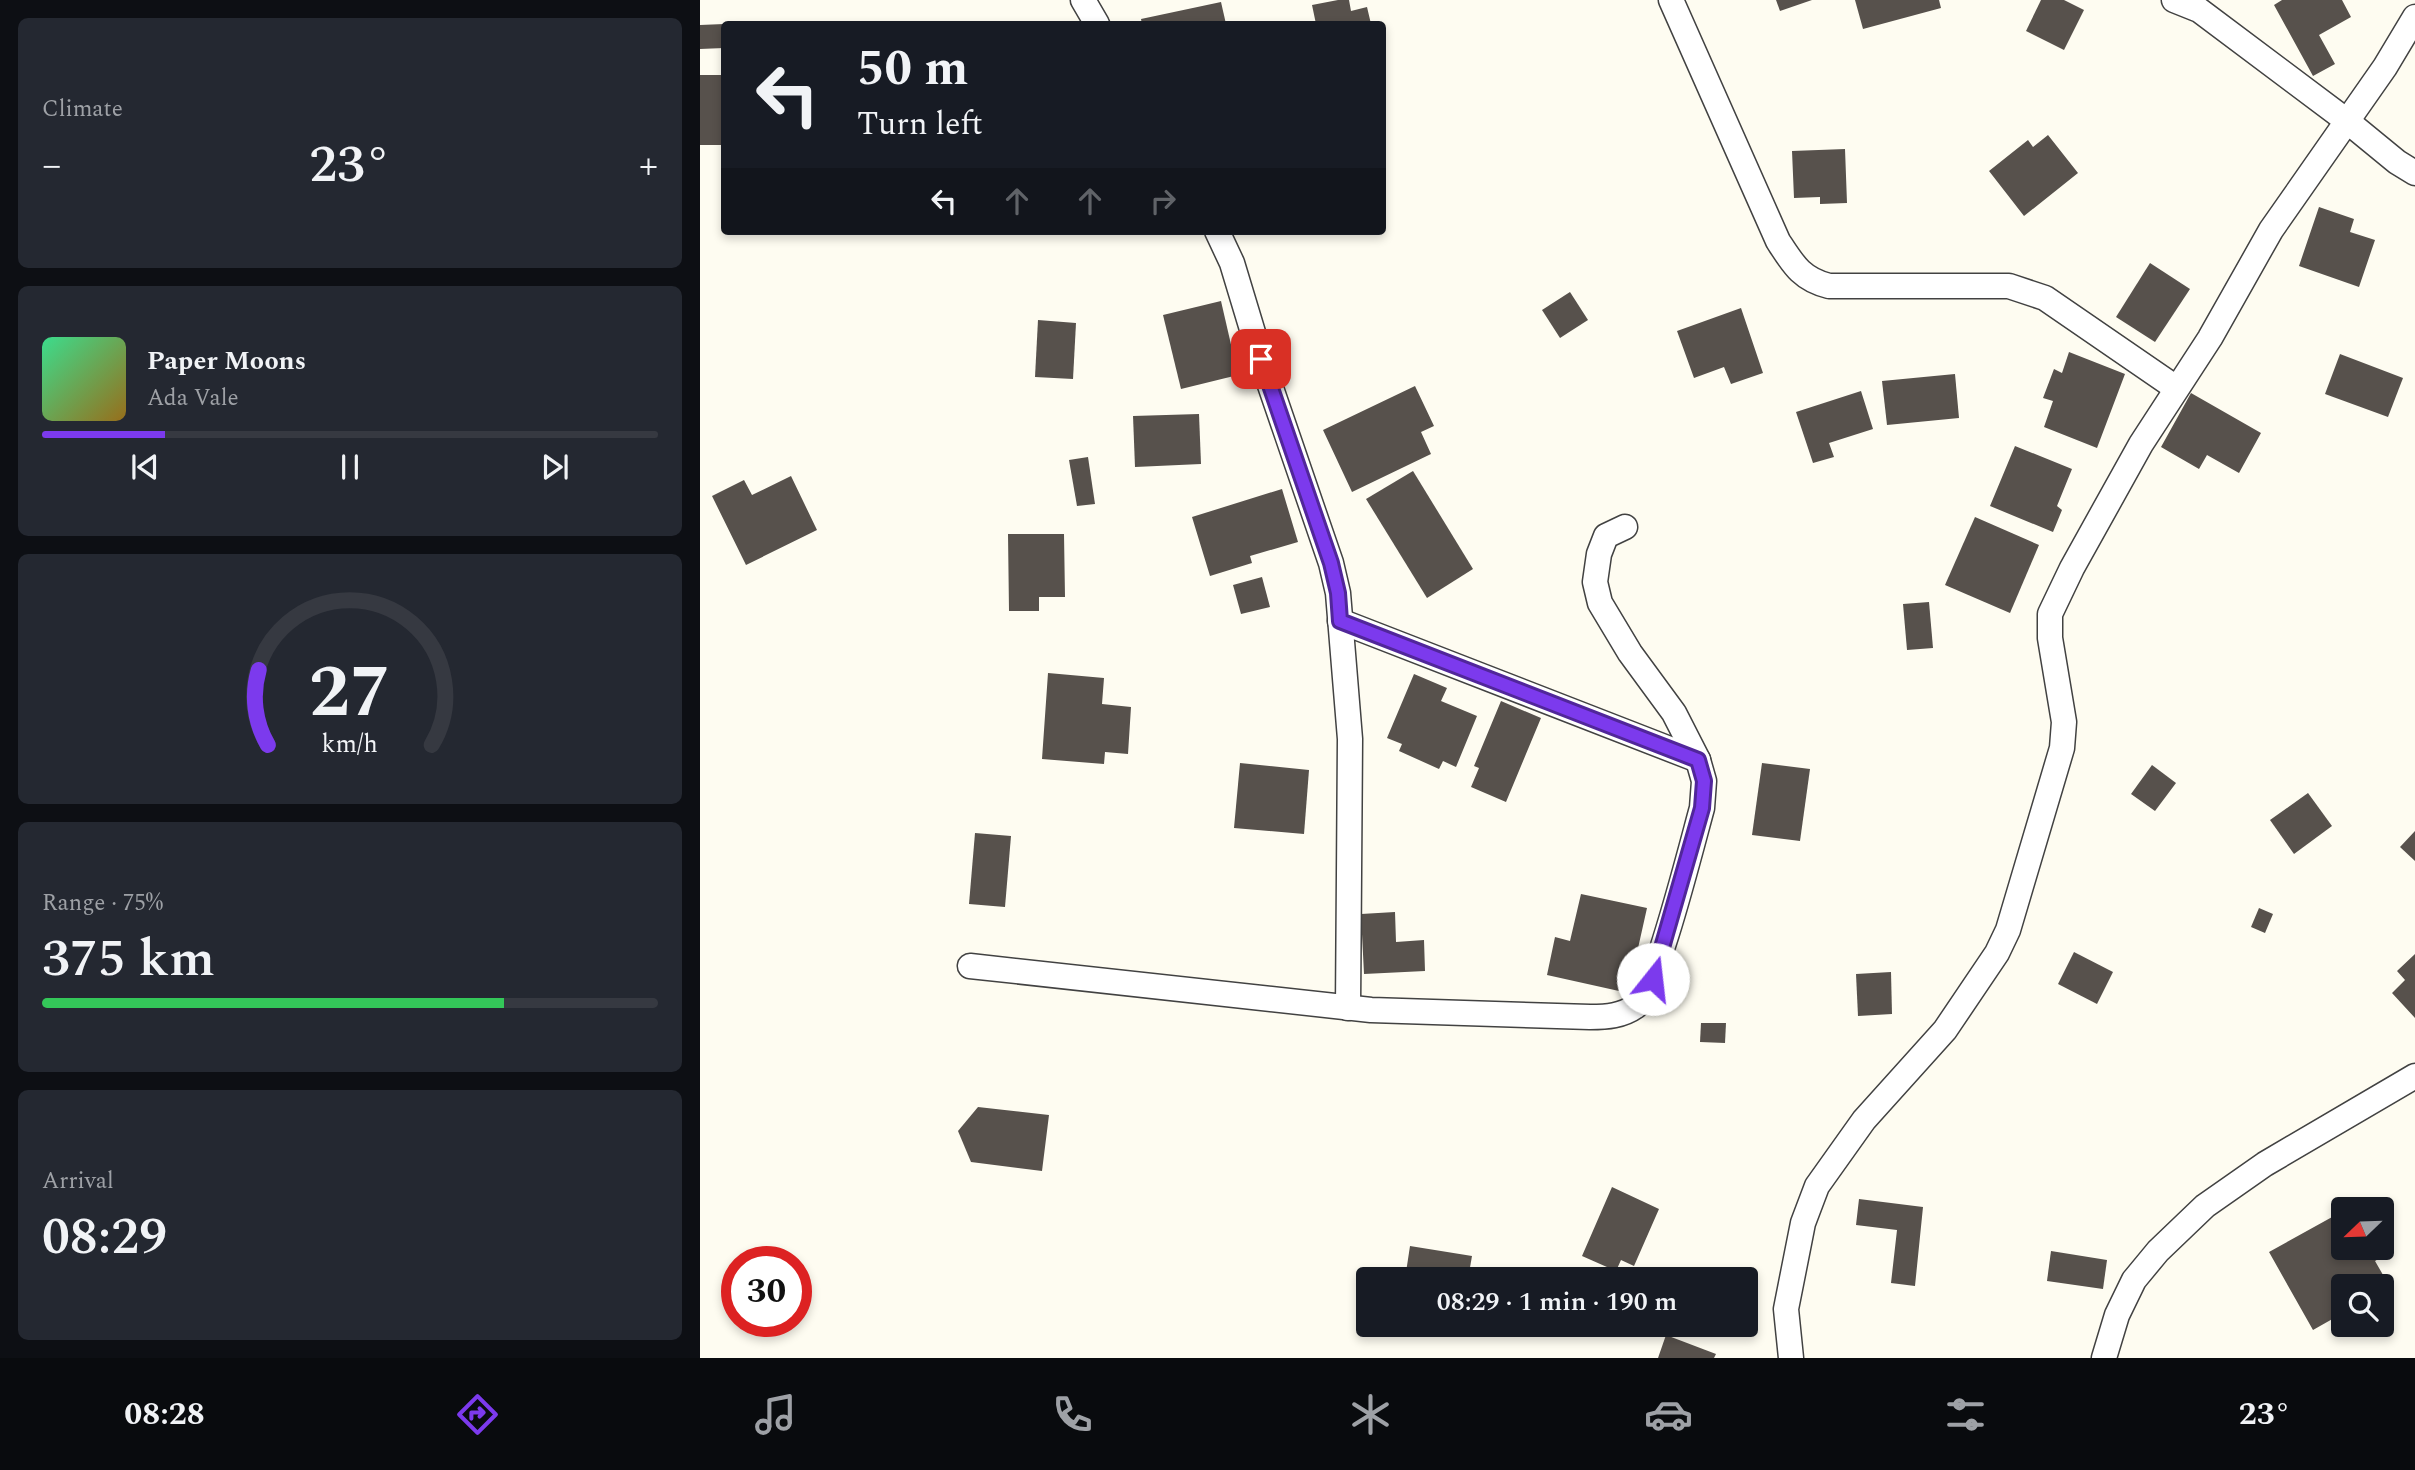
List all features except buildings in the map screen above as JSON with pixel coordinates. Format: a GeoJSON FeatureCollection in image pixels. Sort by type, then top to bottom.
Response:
{"type":"FeatureCollection","features":[{"type":"Feature","properties":{"kind":"street"},"geometry":{"type":"LineString","coordinates":[[1083,0],[1095,21]]}},
{"type":"Feature","properties":{"kind":"street"},"geometry":{"type":"LineString","coordinates":[[1671,0],[1778,241],[1798,270],[1813,282],[1829,286],[2009,286],[2045,299],[2176,388]]}},
{"type":"Feature","properties":{"kind":"street"},"geometry":{"type":"LineString","coordinates":[[2174,0],[2199,10],[2415,173]]}},
{"type":"Feature","properties":{"kind":"street"},"geometry":{"type":"LineString","coordinates":[[1791,1358],[1786,1309],[1803,1223],[1817,1186],[1864,1120],[1945,1030],[1991,963],[2008,930],[2062,748],[2064,722],[2050,638],[2050,614],[2122,478],[2176,388],[2210,338],[2277,220],[2385,67],[2415,17]]}},
{"type":"Feature","properties":{"kind":"street"},"geometry":{"type":"LineString","coordinates":[[1219,235],[1232,263],[1261,359],[1331,563],[1338,593],[1350,739],[1348,1008]]}},
{"type":"Feature","properties":{"kind":"street"},"geometry":{"type":"LineString","coordinates":[[970,966],[1348,1008],[1590,1017],[1617,1016],[1639,1005],[1653,979],[1702,808],[1704,781],[1698,760],[1674,713],[1630,653],[1600,603],[1595,582],[1599,554],[1606,536],[1626,527]]}},
{"type":"Feature","properties":{"kind":"street"},"geometry":{"type":"LineString","coordinates":[[1340,621],[1698,760]]}},
{"type":"Feature","properties":{"kind":"street"},"geometry":{"type":"LineString","coordinates":[[2104,1358],[2117,1315],[2134,1280],[2158,1251],[2205,1206],[2265,1164],[2415,1076]]}},
{"type":"Feature","properties":{"kind":"route"},"geometry":{"type":"LineString","coordinates":[[1261,359],[1331,563],[1338,593],[1340,621],[1698,760],[1704,781],[1702,808],[1653,979]]}}]}
